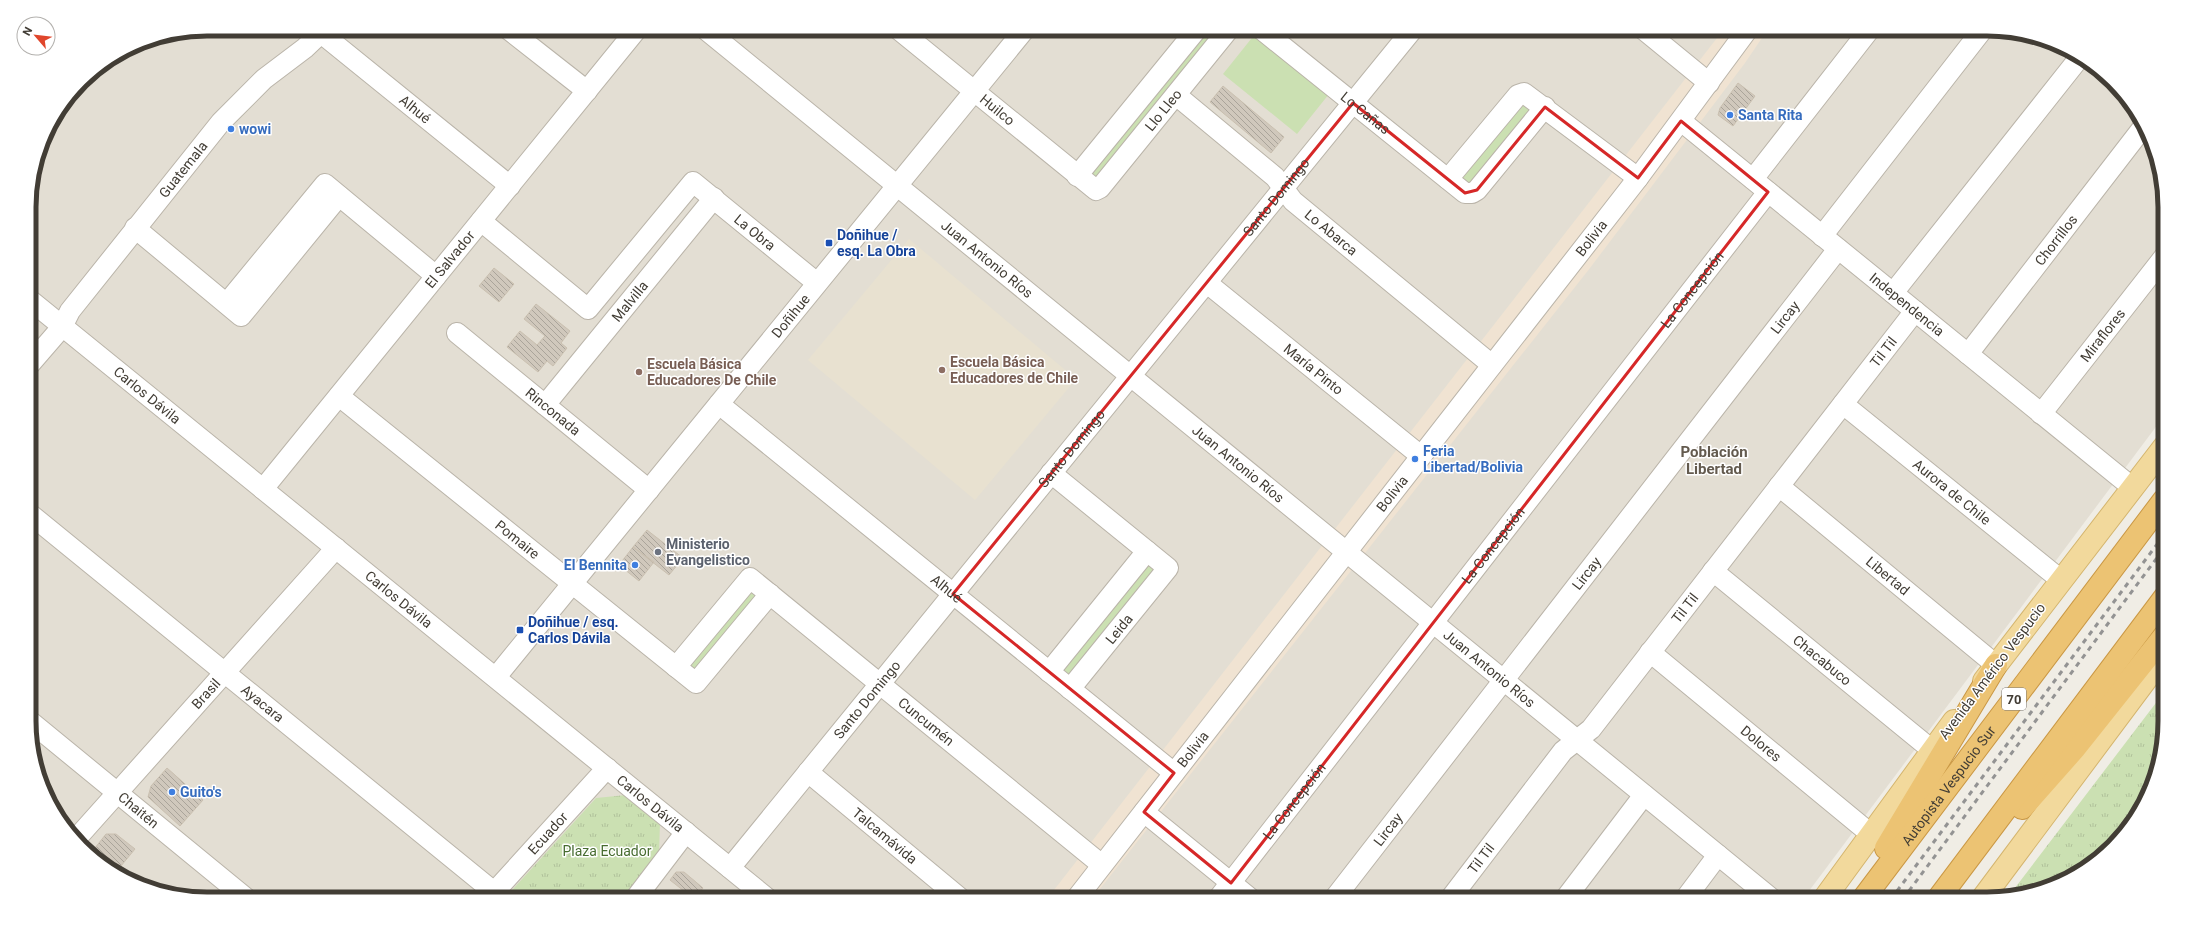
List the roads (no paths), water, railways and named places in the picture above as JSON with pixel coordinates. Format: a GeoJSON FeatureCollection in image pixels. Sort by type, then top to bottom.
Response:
{"type":"FeatureCollection","features":[{"type":"Feature","properties":{"kind":"highway","name":"Autopista Vespucio Sur"},"geometry":{"type":"LineString","coordinates":[[1868,892],[2158,508]]}},
{"type":"Feature","properties":{"kind":"highway"},"geometry":{"type":"LineString","coordinates":[[1944,892],[2158,606]]}},
{"type":"Feature","properties":{"kind":"highway"},"geometry":{"type":"LineString","coordinates":[[1946,892],[1999,835],[2075,748],[2158,644]]}},
{"type":"Feature","properties":{"kind":"highway"},"geometry":{"type":"LineString","coordinates":[[1859,892],[1996,666]]}},
{"type":"Feature","properties":{"kind":"main road","name":"Avenida Américo Vespucio"},"geometry":{"type":"LineString","coordinates":[[1829,892],[1872,835],[1932,750],[2158,455]]}},
{"type":"Feature","properties":{"kind":"main road"},"geometry":{"type":"LineString","coordinates":[[1987,892],[2158,663]]}},
{"type":"Feature","properties":{"kind":"street","name":"Guatemala"},"geometry":{"type":"LineString","coordinates":[[36,357],[62,327],[70,311],[135,228],[221,122],[243,99],[317,36]]}},
{"type":"Feature","properties":{"kind":"street","name":"Alhué"},"geometry":{"type":"LineString","coordinates":[[329,36],[510,186]]}},
{"type":"Feature","properties":{"kind":"street"},"geometry":{"type":"LineString","coordinates":[[517,36],[587,91]]}},
{"type":"Feature","properties":{"kind":"street","name":"El Salvador"},"geometry":{"type":"LineString","coordinates":[[263,489],[631,36]]}},
{"type":"Feature","properties":{"kind":"street","name":"Juan Antonio Ríos"},"geometry":{"type":"LineString","coordinates":[[714,36],[1763,892]]}},
{"type":"Feature","properties":{"kind":"street","name":"Huilco"},"geometry":{"type":"LineString","coordinates":[[907,36],[1096,190]]}},
{"type":"Feature","properties":{"kind":"street","name":"Doñihue"},"geometry":{"type":"LineString","coordinates":[[496,677],[1019,36]]}},
{"type":"Feature","properties":{"kind":"street","name":"Llo Lleo"},"geometry":{"type":"LineString","coordinates":[[1078,176],[1191,36]]}},
{"type":"Feature","properties":{"kind":"street","name":"Llo Lleo"},"geometry":{"type":"LineString","coordinates":[[1096,190],[1100,188],[1223,36]]}},
{"type":"Feature","properties":{"kind":"street","name":"Lo Cañas"},"geometry":{"type":"LineString","coordinates":[[1270,36],[1465,193],[1472,193],[1477,190],[1545,107]]}},
{"type":"Feature","properties":{"kind":"street","name":"Santo Domingo"},"geometry":{"type":"LineString","coordinates":[[730,868],[1407,36]]}},
{"type":"Feature","properties":{"kind":"street"},"geometry":{"type":"LineString","coordinates":[[1652,36],[1710,83]]}},
{"type":"Feature","properties":{"kind":"street","name":"Bolivia"},"geometry":{"type":"LineString","coordinates":[[1081,892],[1638,178],[1710,83],[1743,36]]}},
{"type":"Feature","properties":{"kind":"street"},"geometry":{"type":"LineString","coordinates":[[1753,179],[1865,36]]}},
{"type":"Feature","properties":{"kind":"street"},"geometry":{"type":"LineString","coordinates":[[1822,236],[1978,36]]}},
{"type":"Feature","properties":{"kind":"street"},"geometry":{"type":"LineString","coordinates":[[1893,293],[2076,62]]}},
{"type":"Feature","properties":{"kind":"street"},"geometry":{"type":"LineString","coordinates":[[1448,179],[1518,96],[1524,92],[1638,178]]}},
{"type":"Feature","properties":{"kind":"street","name":"Lo Abarca"},"geometry":{"type":"LineString","coordinates":[[1176,95],[1275,177],[1293,201],[1492,365]]}},
{"type":"Feature","properties":{"kind":"street","name":"Independencia"},"geometry":{"type":"LineString","coordinates":[[1681,121],[2133,488]]}},
{"type":"Feature","properties":{"kind":"street","name":"Chorrillos"},"geometry":{"type":"LineString","coordinates":[[1968,354],[2140,131]]}},
{"type":"Feature","properties":{"kind":"street","name":"La Obra"},"geometry":{"type":"LineString","coordinates":[[694,182],[817,283]]}},
{"type":"Feature","properties":{"kind":"street","name":"Malvilla"},"geometry":{"type":"LineString","coordinates":[[481,221],[588,309],[694,182]]}},
{"type":"Feature","properties":{"kind":"street"},"geometry":{"type":"LineString","coordinates":[[135,228],[234,309],[332,190],[436,276]]}},
{"type":"Feature","properties":{"kind":"street","name":"La Concepción"},"geometry":{"type":"LineString","coordinates":[[1224,892],[1768,192]]}},
{"type":"Feature","properties":{"kind":"street","name":"Malvilla"},"geometry":{"type":"LineString","coordinates":[[545,405],[714,198]]}},
{"type":"Feature","properties":{"kind":"street","name":"Lircay"},"geometry":{"type":"LineString","coordinates":[[1339,892],[1838,249]]}},
{"type":"Feature","properties":{"kind":"street","name":"Miraflores"},"geometry":{"type":"LineString","coordinates":[[2041,414],[2158,265]]}},
{"type":"Feature","properties":{"kind":"street","name":"María Pinto"},"geometry":{"type":"LineString","coordinates":[[1207,283],[1421,456]]}},
{"type":"Feature","properties":{"kind":"street","name":"Carlos Dávila"},"geometry":{"type":"LineString","coordinates":[[36,305],[759,892]]}},
{"type":"Feature","properties":{"kind":"street","name":"Til Til"},"geometry":{"type":"LineString","coordinates":[[1455,892],[1563,751],[1591,728],[1915,311]]}},
{"type":"Feature","properties":{"kind":"street","name":"Rinconada"},"geometry":{"type":"LineString","coordinates":[[456,333],[649,490]]}},
{"type":"Feature","properties":{"kind":"street","name":"Pomaire"},"geometry":{"type":"LineString","coordinates":[[339,396],[696,683],[770,594]]}},
{"type":"Feature","properties":{"kind":"street","name":"Alhué"},"geometry":{"type":"LineString","coordinates":[[719,404],[1174,773]]}},
{"type":"Feature","properties":{"kind":"street","name":"Aurora de Chile"},"geometry":{"type":"LineString","coordinates":[[1843,404],[2061,580]]}},
{"type":"Feature","properties":{"kind":"street"},"geometry":{"type":"LineString","coordinates":[[1051,474],[1147,551]]}},
{"type":"Feature","properties":{"kind":"street","name":"Libertad"},"geometry":{"type":"LineString","coordinates":[[1779,486],[1996,666]]}},
{"type":"Feature","properties":{"kind":"street","name":"Ayacara"},"geometry":{"type":"LineString","coordinates":[[36,519],[225,673],[486,892]]}},
{"type":"Feature","properties":{"kind":"street","name":"Brasil"},"geometry":{"type":"LineString","coordinates":[[79,835],[336,548]]}},
{"type":"Feature","properties":{"kind":"street","name":"Leida"},"geometry":{"type":"LineString","coordinates":[[1049,672],[1147,551],[1168,568],[1070,689]]}},
{"type":"Feature","properties":{"kind":"street","name":"Chacabuco"},"geometry":{"type":"LineString","coordinates":[[1714,571],[1932,750]]}},
{"type":"Feature","properties":{"kind":"street","name":"Cuncumén"},"geometry":{"type":"LineString","coordinates":[[676,667],[750,578],[1102,865]]}},
{"type":"Feature","properties":{"kind":"street","name":"Dolores"},"geometry":{"type":"LineString","coordinates":[[1650,652],[1872,835]]}},
{"type":"Feature","properties":{"kind":"street","name":"Chaitén"},"geometry":{"type":"LineString","coordinates":[[36,727],[238,892]]}},
{"type":"Feature","properties":{"kind":"street","name":"Ecuador"},"geometry":{"type":"LineString","coordinates":[[495,892],[607,768]]}},
{"type":"Feature","properties":{"kind":"street","name":"Talcamávida"},"geometry":{"type":"LineString","coordinates":[[808,772],[953,892]]}},
{"type":"Feature","properties":{"kind":"street"},"geometry":{"type":"LineString","coordinates":[[1570,892],[1644,794]]}},
{"type":"Feature","properties":{"kind":"street"},"geometry":{"type":"LineString","coordinates":[[1144,812],[1242,892]]}},
{"type":"Feature","properties":{"kind":"street"},"geometry":{"type":"LineString","coordinates":[[640,892],[686,832]]}},
{"type":"Feature","properties":{"kind":"street"},"geometry":{"type":"LineString","coordinates":[[1690,892],[1718,855]]}},
{"type":"Feature","properties":{"kind":"railway"},"geometry":{"type":"LineString","coordinates":[[1896,892],[2158,543]]}},
{"type":"Feature","properties":{"kind":"railway"},"geometry":{"type":"LineString","coordinates":[[1908,892],[2158,556]]}},
{"type":"Feature","properties":{"kind":"place","name":"Santa Rita"},"geometry":{"type":"Point","coordinates":[1730,115]}},
{"type":"Feature","properties":{"kind":"place","name":"wowi"},"geometry":{"type":"Point","coordinates":[231,129]}},
{"type":"Feature","properties":{"kind":"place","name":"Doñihue / esq. La Obra"},"geometry":{"type":"Point","coordinates":[829,243]}},
{"type":"Feature","properties":{"kind":"place","name":"Escuela Básica Educadores de Chile"},"geometry":{"type":"Point","coordinates":[942,370]}},
{"type":"Feature","properties":{"kind":"place","name":"Escuela Básica Educadores De Chile"},"geometry":{"type":"Point","coordinates":[639,372]}},
{"type":"Feature","properties":{"kind":"place","name":"Feria Libertad/Bolivia"},"geometry":{"type":"Point","coordinates":[1415,459]}},
{"type":"Feature","properties":{"kind":"place","name":"Ministerio Evangelistico"},"geometry":{"type":"Point","coordinates":[658,552]}},
{"type":"Feature","properties":{"kind":"place","name":"El Bennita"},"geometry":{"type":"Point","coordinates":[635,565]}},
{"type":"Feature","properties":{"kind":"place","name":"Doñihue / esq. Carlos Dávila"},"geometry":{"type":"Point","coordinates":[520,630]}},
{"type":"Feature","properties":{"kind":"place","name":"Guito's"},"geometry":{"type":"Point","coordinates":[172,792]}},
{"type":"Feature","properties":{"kind":"district","name":"Población Libertad"},"geometry":{"type":"Point","coordinates":[1714,460]}},
{"type":"Feature","properties":{"kind":"park label","name":"Plaza Ecuador"},"geometry":{"type":"Point","coordinates":[607,851]}}]}
